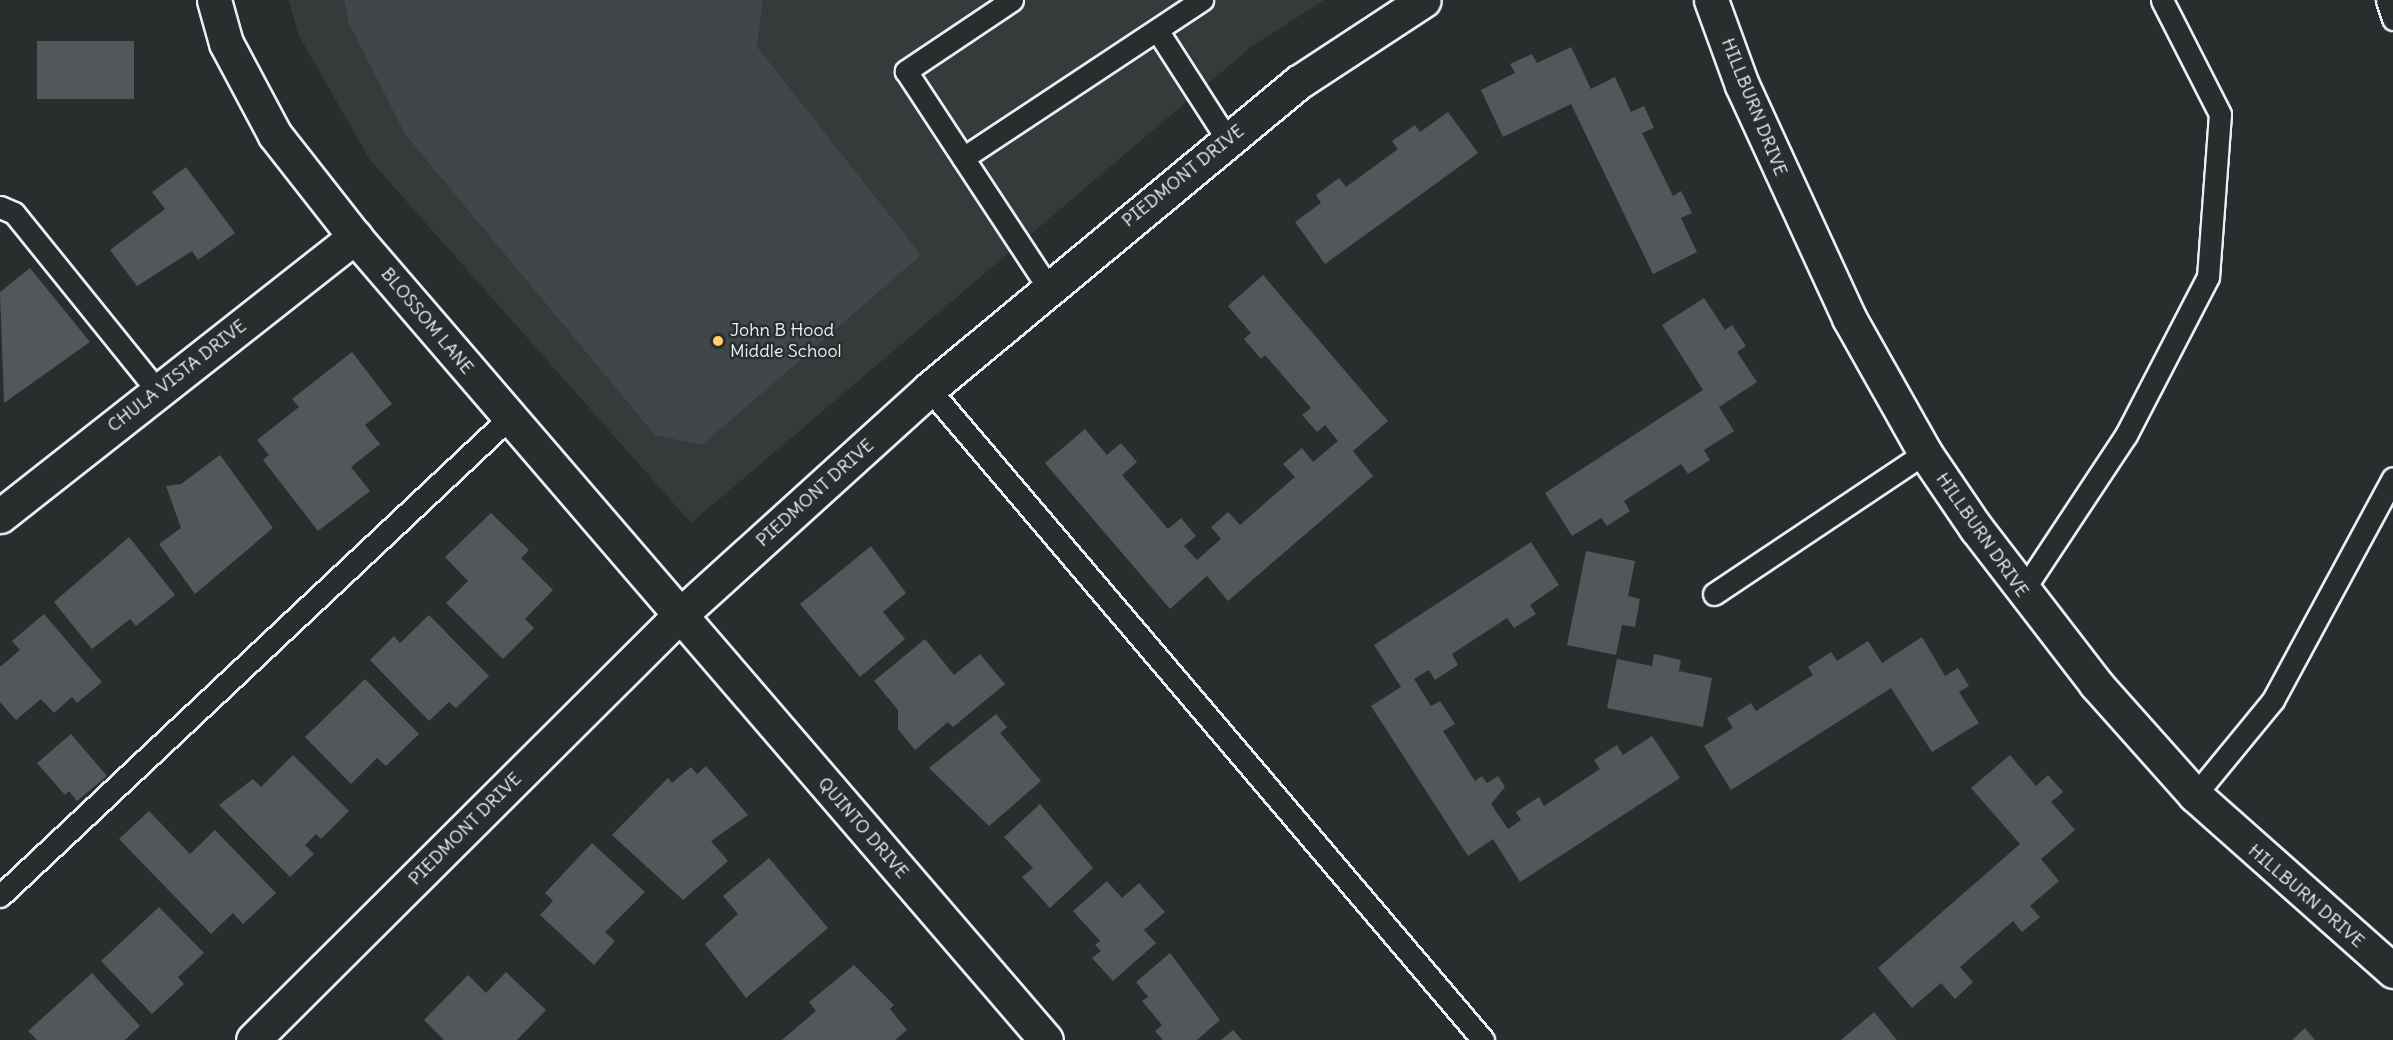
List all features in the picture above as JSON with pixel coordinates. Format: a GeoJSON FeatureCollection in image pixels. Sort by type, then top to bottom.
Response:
{"type":"FeatureCollection","features":[{"type":"Feature","properties":{"kind":"street","name":"BLOSSOM LANE"},"geometry":{"type":"LineString","coordinates":[[214,0],[226,43],[275,135],[356,237],[679,616]]}},
{"type":"Feature","properties":{"kind":"street","name":"PIEDMONT DRIVE"},"geometry":{"type":"LineString","coordinates":[[253,1040],[679,616],[929,390],[1048,287],[1299,82],[1424,0]]}},
{"type":"Feature","properties":{"kind":"street","name":"HILLBURN DRIVE"},"geometry":{"type":"LineString","coordinates":[[1711,0],[1804,226],[1926,453],[2022,592],[2195,795],[2393,971]]}},
{"type":"Feature","properties":{"kind":"street","name":"CHULA VISTA DRIVE"},"geometry":{"type":"LineString","coordinates":[[0,516],[157,390],[356,237]]}},
{"type":"Feature","properties":{"kind":"street","name":"QUINTO DRIVE"},"geometry":{"type":"LineString","coordinates":[[679,616],[1041,1038]]}},
{"type":"Feature","properties":{"kind":"lane"},"geometry":{"type":"LineString","coordinates":[[1012,0],[906,71],[1048,287]]}},
{"type":"Feature","properties":{"kind":"lane"},"geometry":{"type":"LineString","coordinates":[[963,158],[1202,0]]}},
{"type":"Feature","properties":{"kind":"lane"},"geometry":{"type":"LineString","coordinates":[[2022,592],[2126,435],[2208,277],[2220,114],[2162,0]]}},
{"type":"Feature","properties":{"kind":"lane"},"geometry":{"type":"LineString","coordinates":[[2387,0],[2393,19]]}},
{"type":"Feature","properties":{"kind":"lane"},"geometry":{"type":"LineString","coordinates":[[1157,30],[1227,139]]}},
{"type":"Feature","properties":{"kind":"lane"},"geometry":{"type":"LineString","coordinates":[[0,207],[14,213],[157,390]]}},
{"type":"Feature","properties":{"kind":"lane"},"geometry":{"type":"LineString","coordinates":[[929,390],[1483,1040]]}},
{"type":"Feature","properties":{"kind":"lane"},"geometry":{"type":"LineString","coordinates":[[0,896],[509,418]]}},
{"type":"Feature","properties":{"kind":"lane"},"geometry":{"type":"LineString","coordinates":[[1714,594],[1926,453]]}},
{"type":"Feature","properties":{"kind":"lane"},"geometry":{"type":"LineString","coordinates":[[2195,795],[2273,700],[2393,478]]}},
{"type":"Feature","properties":{"kind":"shaded area","name":"John B Hood Middle School"},"geometry":{"type":"Polygon","coordinates":[[[289,0],[1324,0],[1251,47],[691,523],[370,160],[298,34],[289,0]]]}},
{"type":"Feature","properties":{"kind":"shaded area"},"geometry":{"type":"Polygon","coordinates":[[[344,0],[763,0],[757,47],[921,255],[702,445],[655,435],[405,134],[349,23],[344,0]]]}},
{"type":"Feature","properties":{"kind":"building"},"geometry":{"type":"Polygon","coordinates":[[[37,41],[134,41],[134,99],[37,99],[37,41]]]}},
{"type":"Feature","properties":{"kind":"building"},"geometry":{"type":"Polygon","coordinates":[[[1571,47],[1591,89],[1615,77],[1631,112],[1644,106],[1654,128],[1642,133],[1673,196],[1681,191],[1692,213],[1681,218],[1697,252],[1653,274],[1571,104],[1503,137],[1481,90],[1515,73],[1510,64],[1532,54],[1537,63],[1571,47]]]}},
{"type":"Feature","properties":{"kind":"building"},"geometry":{"type":"Polygon","coordinates":[[[1448,112],[1478,153],[1325,264],[1295,222],[1321,203],[1316,195],[1339,178],[1346,187],[1398,149],[1392,141],[1415,125],[1420,132],[1448,112]]]}},
{"type":"Feature","properties":{"kind":"building"},"geometry":{"type":"Polygon","coordinates":[[[186,167],[235,233],[198,260],[192,251],[137,286],[110,250],[165,209],[152,192],[186,167]]]}},
{"type":"Feature","properties":{"kind":"building"},"geometry":{"type":"Polygon","coordinates":[[[30,268],[90,342],[4,403],[0,292],[30,268]]]}},
{"type":"Feature","properties":{"kind":"building"},"geometry":{"type":"Polygon","coordinates":[[[1263,275],[1388,421],[1353,451],[1373,476],[1228,601],[1207,576],[1170,609],[1045,463],[1085,429],[1107,455],[1121,443],[1137,462],[1122,475],[1168,529],[1181,518],[1196,536],[1184,546],[1197,560],[1221,539],[1211,527],[1228,512],[1240,525],[1295,477],[1283,464],[1302,448],[1313,462],[1338,441],[1325,425],[1317,432],[1302,415],[1311,408],[1265,355],[1261,359],[1244,339],[1251,333],[1228,306],[1263,275]]]}},
{"type":"Feature","properties":{"kind":"building"},"geometry":{"type":"Polygon","coordinates":[[[1704,298],[1725,330],[1732,325],[1746,346],[1737,352],[1757,382],[1719,407],[1734,431],[1704,450],[1710,460],[1688,474],[1681,464],[1624,501],[1630,511],[1607,526],[1601,518],[1572,536],[1545,493],[1703,390],[1662,325],[1704,298]]]}},
{"type":"Feature","properties":{"kind":"building"},"geometry":{"type":"Polygon","coordinates":[[[352,352],[392,404],[365,425],[380,444],[351,467],[370,491],[318,531],[263,460],[269,455],[257,440],[299,407],[292,399],[352,352]]]}},
{"type":"Feature","properties":{"kind":"building"},"geometry":{"type":"Polygon","coordinates":[[[220,455],[273,528],[195,594],[159,544],[181,528],[166,486],[181,484],[220,455]]]}},
{"type":"Feature","properties":{"kind":"building"},"geometry":{"type":"Polygon","coordinates":[[[491,513],[529,550],[521,558],[553,590],[525,619],[534,628],[503,659],[446,603],[468,581],[445,557],[491,513]]]}},
{"type":"Feature","properties":{"kind":"building"},"geometry":{"type":"Polygon","coordinates":[[[129,537],[175,595],[136,626],[130,619],[92,649],[54,602],[129,537]]]}},
{"type":"Feature","properties":{"kind":"building"},"geometry":{"type":"Polygon","coordinates":[[[1531,542],[1559,585],[1530,605],[1536,614],[1514,628],[1507,618],[1452,654],[1458,665],[1435,680],[1429,670],[1414,679],[1431,706],[1440,701],[1455,724],[1443,731],[1475,781],[1482,776],[1487,783],[1498,776],[1505,787],[1491,804],[1508,829],[1521,820],[1516,812],[1539,797],[1544,806],[1600,769],[1594,760],[1617,745],[1623,755],[1652,736],[1680,778],[1520,882],[1493,839],[1468,856],[1371,706],[1401,687],[1374,645],[1531,542]]]}},
{"type":"Feature","properties":{"kind":"building"},"geometry":{"type":"Polygon","coordinates":[[[871,546],[906,593],[883,612],[905,639],[860,677],[800,604],[871,546]]]}},
{"type":"Feature","properties":{"kind":"building"},"geometry":{"type":"Polygon","coordinates":[[[1586,551],[1635,561],[1628,596],[1640,599],[1635,627],[1622,625],[1616,655],[1567,645],[1586,551]]]}},
{"type":"Feature","properties":{"kind":"building"},"geometry":{"type":"Polygon","coordinates":[[[44,614],[102,682],[77,703],[72,697],[54,713],[41,699],[16,720],[0,702],[0,667],[20,650],[12,641],[44,614]]]}},
{"type":"Feature","properties":{"kind":"building"},"geometry":{"type":"Polygon","coordinates":[[[429,615],[489,676],[456,708],[449,702],[429,721],[370,660],[394,636],[400,643],[429,615]]]}},
{"type":"Feature","properties":{"kind":"building"},"geometry":{"type":"Polygon","coordinates":[[[1922,637],[1945,676],[1958,668],[1969,686],[1959,692],[1979,723],[1932,752],[1891,688],[1731,790],[1704,746],[1733,728],[1727,718],[1751,703],[1756,711],[1813,675],[1808,667],[1831,652],[1837,661],[1868,641],[1882,663],[1922,637]]]}},
{"type":"Feature","properties":{"kind":"building"},"geometry":{"type":"Polygon","coordinates":[[[925,639],[954,675],[980,654],[1005,684],[953,727],[948,722],[915,750],[898,729],[898,710],[874,681],[925,639]]]}},
{"type":"Feature","properties":{"kind":"building"},"geometry":{"type":"Polygon","coordinates":[[[1654,654],[1681,660],[1679,671],[1712,678],[1703,727],[1607,708],[1617,659],[1652,666],[1654,654]]]}},
{"type":"Feature","properties":{"kind":"building"},"geometry":{"type":"Polygon","coordinates":[[[365,679],[419,734],[386,766],[377,758],[351,784],[305,737],[365,679]]]}},
{"type":"Feature","properties":{"kind":"building"},"geometry":{"type":"Polygon","coordinates":[[[996,714],[1007,727],[1000,733],[1041,781],[989,826],[929,768],[996,714]]]}},
{"type":"Feature","properties":{"kind":"building"},"geometry":{"type":"Polygon","coordinates":[[[71,734],[107,776],[77,801],[69,791],[65,795],[37,763],[71,734]]]}},
{"type":"Feature","properties":{"kind":"building"},"geometry":{"type":"Polygon","coordinates":[[[293,755],[349,811],[321,839],[316,834],[305,845],[314,854],[290,877],[219,805],[253,779],[261,787],[293,755]]]}},
{"type":"Feature","properties":{"kind":"building"},"geometry":{"type":"Polygon","coordinates":[[[2010,755],[2036,786],[2048,775],[2063,792],[2051,802],[2075,830],[2041,859],[2059,881],[2030,906],[2040,917],[2022,932],[2013,921],[1960,967],[1973,982],[1955,999],[1941,983],[1912,1008],[1878,968],[2020,844],[1971,788],[2010,755]]]}},
{"type":"Feature","properties":{"kind":"building"},"geometry":{"type":"Polygon","coordinates":[[[706,766],[748,815],[711,841],[728,861],[683,900],[612,835],[668,778],[672,783],[691,767],[697,774],[706,766]]]}},
{"type":"Feature","properties":{"kind":"building"},"geometry":{"type":"Polygon","coordinates":[[[1040,804],[1093,868],[1050,908],[1022,877],[1033,868],[1004,837],[1040,804]]]}},
{"type":"Feature","properties":{"kind":"building"},"geometry":{"type":"Polygon","coordinates":[[[149,811],[190,854],[215,830],[276,893],[243,924],[233,913],[211,934],[119,839],[149,811]]]}},
{"type":"Feature","properties":{"kind":"building"},"geometry":{"type":"Polygon","coordinates":[[[592,843],[645,892],[605,932],[615,941],[594,965],[540,915],[553,901],[545,893],[592,843]]]}},
{"type":"Feature","properties":{"kind":"building"},"geometry":{"type":"Polygon","coordinates":[[[769,858],[828,928],[746,998],[705,944],[738,914],[723,896],[769,858]]]}},
{"type":"Feature","properties":{"kind":"building"},"geometry":{"type":"Polygon","coordinates":[[[1107,881],[1122,898],[1139,883],[1165,912],[1144,930],[1156,943],[1113,981],[1092,958],[1101,951],[1095,945],[1100,941],[1073,911],[1107,881]]]}},
{"type":"Feature","properties":{"kind":"building"},"geometry":{"type":"Polygon","coordinates":[[[159,907],[204,953],[178,977],[184,984],[152,1014],[101,961],[159,907]]]}},
{"type":"Feature","properties":{"kind":"building"},"geometry":{"type":"Polygon","coordinates":[[[1170,953],[1220,1020],[1197,1040],[1163,1040],[1155,1031],[1162,1025],[1142,1001],[1148,997],[1136,982],[1170,953]]]}},
{"type":"Feature","properties":{"kind":"building"},"geometry":{"type":"Polygon","coordinates":[[[854,965],[894,1005],[890,1009],[907,1030],[895,1040],[782,1040],[816,1011],[809,1002],[854,965]]]}},
{"type":"Feature","properties":{"kind":"building"},"geometry":{"type":"Polygon","coordinates":[[[506,972],[546,1010],[517,1040],[444,1040],[424,1020],[468,975],[486,993],[506,972]]]}},
{"type":"Feature","properties":{"kind":"building"},"geometry":{"type":"Polygon","coordinates":[[[92,973],[140,1026],[125,1040],[37,1040],[28,1031],[92,973]]]}},
{"type":"Feature","properties":{"kind":"building"},"geometry":{"type":"Polygon","coordinates":[[[1874,1012],[1897,1040],[1841,1040],[1874,1012]]]}},
{"type":"Feature","properties":{"kind":"building"},"geometry":{"type":"Polygon","coordinates":[[[2305,1028],[2315,1040],[2292,1040],[2305,1028]]]}},
{"type":"Feature","properties":{"kind":"building"},"geometry":{"type":"Polygon","coordinates":[[[1233,1030],[1242,1040],[1221,1040],[1233,1030]]]}},
{"type":"Feature","properties":{"kind":"place","name":"John B Hood Middle School"},"geometry":{"type":"Point","coordinates":[718,341]}}]}
